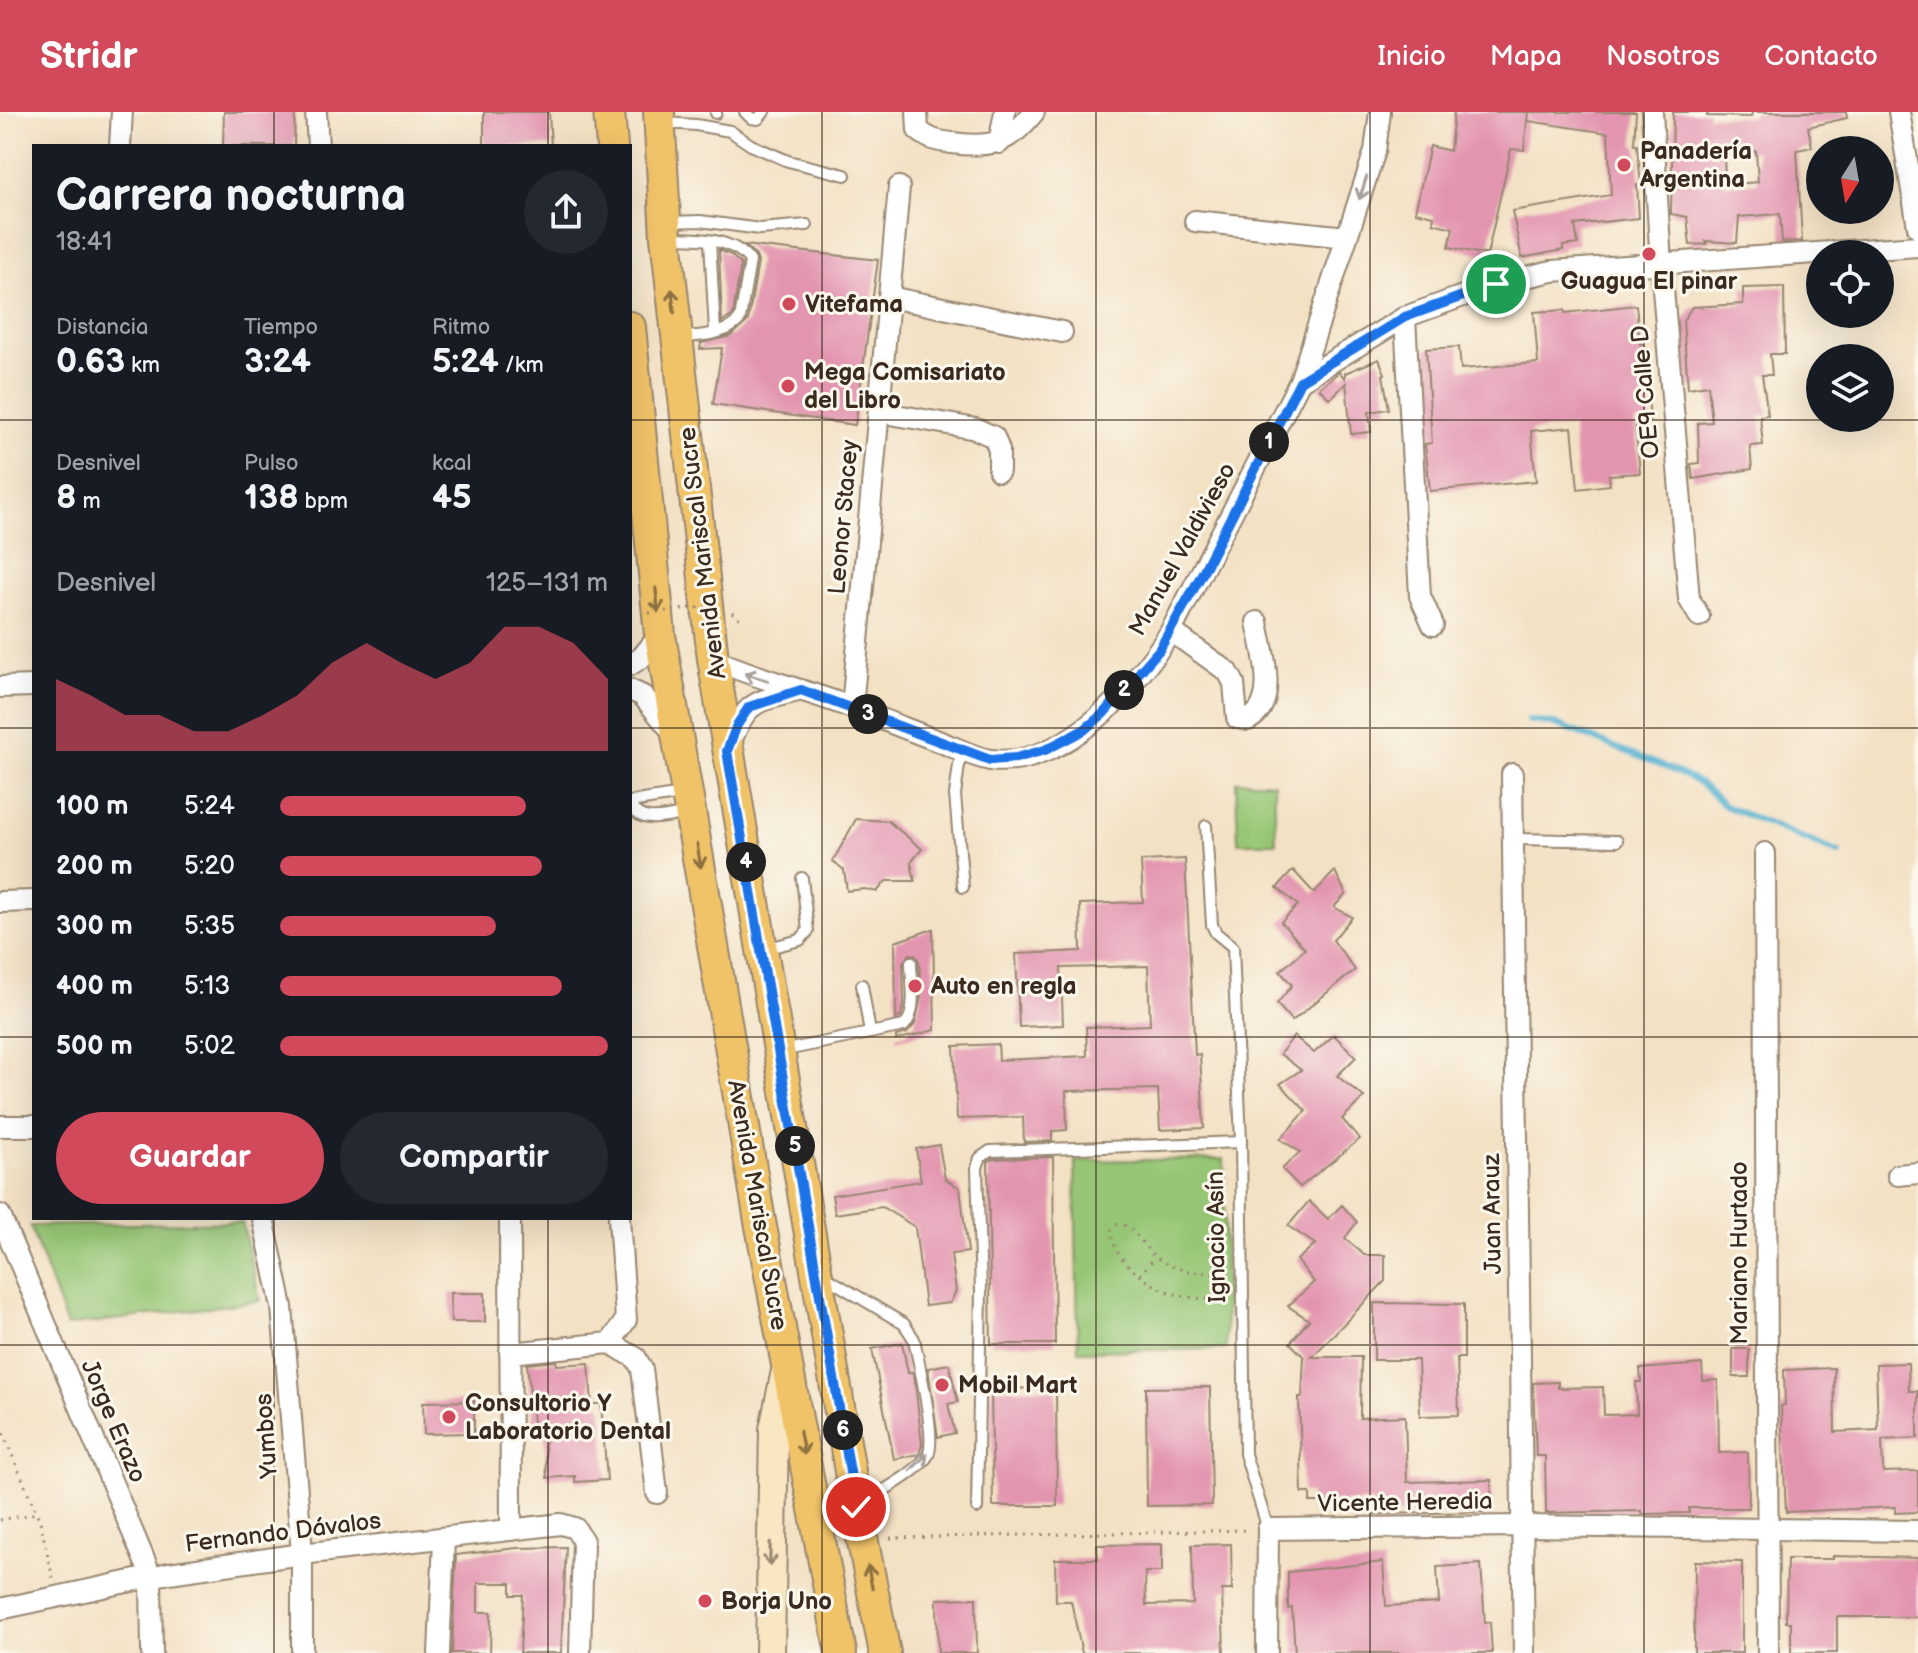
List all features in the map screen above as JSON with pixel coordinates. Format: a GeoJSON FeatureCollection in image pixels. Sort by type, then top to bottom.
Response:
{"type":"FeatureCollection","features":[{"type":"Feature","properties":{"kind":"main road"},"geometry":{"type":"LineString","coordinates":[[609,112],[612,144]]}},
{"type":"Feature","properties":{"kind":"main road","name":"Avenida Mariscal Sucre"},"geometry":{"type":"LineString","coordinates":[[659,117],[665,230],[713,659],[856,1507],[885,1653]]}},
{"type":"Feature","properties":{"kind":"main road","name":"Avenida Mariscal Sucre"},"geometry":{"type":"LineString","coordinates":[[632,369],[638,485],[654,624],[680,742],[787,1365],[841,1653]]}},
{"type":"Feature","properties":{"kind":"main road"},"geometry":{"type":"LineString","coordinates":[[636,438],[688,434]]}},
{"type":"Feature","properties":{"kind":"main road"},"geometry":{"type":"LineString","coordinates":[[770,1653],[774,1429],[787,1365]]}},
{"type":"Feature","properties":{"kind":"street"},"geometry":{"type":"LineString","coordinates":[[120,144],[122,112]]}},
{"type":"Feature","properties":{"kind":"street"},"geometry":{"type":"LineString","coordinates":[[316,112],[318,144]]}},
{"type":"Feature","properties":{"kind":"street"},"geometry":{"type":"LineString","coordinates":[[917,112],[918,130],[930,140],[981,147],[999,143],[1034,112]]}},
{"type":"Feature","properties":{"kind":"street"},"geometry":{"type":"LineString","coordinates":[[999,143],[1005,112]]}},
{"type":"Feature","properties":{"kind":"street","name":"Manuel Valdivieso"},"geometry":{"type":"LineString","coordinates":[[713,659],[745,674],[801,690],[990,760],[1016,758],[1045,750],[1084,730],[1103,714],[1159,650],[1171,631],[1300,381],[1375,151],[1380,112]]}},
{"type":"Feature","properties":{"kind":"street","name":"OE9 Calle D"},"geometry":{"type":"LineString","coordinates":[[1652,112],[1661,265],[1689,599],[1699,616]]}},
{"type":"Feature","properties":{"kind":"street"},"geometry":{"type":"LineString","coordinates":[[1899,112],[1918,227]]}},
{"type":"Feature","properties":{"kind":"street","name":"Leonor Stacey"},"geometry":{"type":"LineString","coordinates":[[852,708],[899,187]]}},
{"type":"Feature","properties":{"kind":"street"},"geometry":{"type":"LineString","coordinates":[[1195,221],[1347,237]]}},
{"type":"Feature","properties":{"kind":"street"},"geometry":{"type":"LineString","coordinates":[[1300,381],[1405,317],[1496,284],[1552,271],[1918,246]]}},
{"type":"Feature","properties":{"kind":"street"},"geometry":{"type":"LineString","coordinates":[[889,297],[1062,332]]}},
{"type":"Feature","properties":{"kind":"street"},"geometry":{"type":"LineString","coordinates":[[1405,317],[1420,596],[1433,625]]}},
{"type":"Feature","properties":{"kind":"street"},"geometry":{"type":"LineString","coordinates":[[879,412],[976,429],[994,437],[999,450],[999,471]]}},
{"type":"Feature","properties":{"kind":"street"},"geometry":{"type":"LineString","coordinates":[[1171,631],[1228,672],[1234,683],[1237,718],[1241,721],[1256,716],[1263,706],[1266,692],[1257,622]]}},
{"type":"Feature","properties":{"kind":"street"},"geometry":{"type":"LineString","coordinates":[[632,664],[641,658],[654,624]]}},
{"type":"Feature","properties":{"kind":"street"},"geometry":{"type":"LineString","coordinates":[[0,687],[32,686]]}},
{"type":"Feature","properties":{"kind":"street"},"geometry":{"type":"LineString","coordinates":[[727,751],[737,725],[749,707],[801,690]]}},
{"type":"Feature","properties":{"kind":"street"},"geometry":{"type":"LineString","coordinates":[[632,691],[651,704],[680,742]]}},
{"type":"Feature","properties":{"kind":"street","name":"Juan Arauz"},"geometry":{"type":"LineString","coordinates":[[1512,774],[1524,1653]]}},
{"type":"Feature","properties":{"kind":"street","name":"Mariano Hurtado"},"geometry":{"type":"LineString","coordinates":[[1765,853],[1768,1653]]}},
{"type":"Feature","properties":{"kind":"street"},"geometry":{"type":"LineString","coordinates":[[0,902],[32,901]]}},
{"type":"Feature","properties":{"kind":"street"},"geometry":{"type":"LineString","coordinates":[[0,1126],[32,1126]]}},
{"type":"Feature","properties":{"kind":"street","name":"Jorge Erazo"},"geometry":{"type":"LineString","coordinates":[[0,1215],[151,1576],[152,1653]]}},
{"type":"Feature","properties":{"kind":"street","name":"Yumbos"},"geometry":{"type":"LineString","coordinates":[[263,1220],[282,1307],[302,1554],[302,1653]]}},
{"type":"Feature","properties":{"kind":"street"},"geometry":{"type":"LineString","coordinates":[[510,1220],[511,1530]]}},
{"type":"Feature","properties":{"kind":"street"},"geometry":{"type":"LineString","coordinates":[[610,1343],[626,1320],[619,1220]]}},
{"type":"Feature","properties":{"kind":"street"},"geometry":{"type":"LineString","coordinates":[[510,1353],[610,1343],[636,1358],[642,1369],[657,1493]]}},
{"type":"Feature","properties":{"kind":"street","name":"Fernando Dávalos"},"geometry":{"type":"LineString","coordinates":[[0,1609],[151,1576],[302,1554],[444,1540],[561,1524],[575,1528],[583,1541],[580,1653]]}},
{"type":"Feature","properties":{"kind":"street","name":"Vicente Heredia"},"geometry":{"type":"LineString","coordinates":[[1268,1529],[1522,1526],[1918,1531]]}},
{"type":"Feature","properties":{"kind":"street","name":"Ignacio Asín"},"geometry":{"type":"LineString","coordinates":[[1267,1653],[1268,1529]]}},
{"type":"Feature","properties":{"kind":"street"},"geometry":{"type":"LineString","coordinates":[[439,1653],[444,1540]]}},
{"type":"Feature","properties":{"kind":"lane"},"geometry":{"type":"LineString","coordinates":[[745,112],[751,118],[758,119],[764,112]]}},
{"type":"Feature","properties":{"kind":"lane"},"geometry":{"type":"LineString","coordinates":[[659,117],[730,131],[751,145],[788,161],[845,175]]}},
{"type":"Feature","properties":{"kind":"lane"},"geometry":{"type":"LineString","coordinates":[[665,230],[700,221],[760,229],[807,225]]}},
{"type":"Feature","properties":{"kind":"lane"},"geometry":{"type":"LineString","coordinates":[[665,230],[726,244],[745,254],[750,261],[740,319],[727,330],[677,338]]}},
{"type":"Feature","properties":{"kind":"lane"},"geometry":{"type":"LineString","coordinates":[[710,241],[715,332]]}},
{"type":"Feature","properties":{"kind":"lane"},"geometry":{"type":"LineString","coordinates":[[961,750],[955,795],[963,887]]}},
{"type":"Feature","properties":{"kind":"lane"},"geometry":{"type":"LineString","coordinates":[[632,803],[690,802]]}},
{"type":"Feature","properties":{"kind":"lane"},"geometry":{"type":"LineString","coordinates":[[632,806],[637,815],[644,818],[690,802]]}},
{"type":"Feature","properties":{"kind":"lane","name":"Ignacio Asín"},"geometry":{"type":"LineString","coordinates":[[1206,826],[1212,925],[1216,933],[1233,947],[1241,1142],[1245,1454],[1268,1529]]}},
{"type":"Feature","properties":{"kind":"lane"},"geometry":{"type":"LineString","coordinates":[[1513,839],[1617,841]]}},
{"type":"Feature","properties":{"kind":"lane"},"geometry":{"type":"LineString","coordinates":[[761,950],[800,940],[808,931],[802,878]]}},
{"type":"Feature","properties":{"kind":"lane"},"geometry":{"type":"LineString","coordinates":[[779,1051],[904,1026],[910,1020],[911,962]]}},
{"type":"Feature","properties":{"kind":"lane"},"geometry":{"type":"LineString","coordinates":[[862,985],[870,1033]]}},
{"type":"Feature","properties":{"kind":"lane"},"geometry":{"type":"LineString","coordinates":[[977,1508],[981,1291],[977,1168],[980,1158],[990,1151],[1241,1142]]}},
{"type":"Feature","properties":{"kind":"lane"},"geometry":{"type":"LineString","coordinates":[[816,1271],[904,1324],[910,1331],[930,1427],[928,1455],[856,1507]]}},
{"type":"Feature","properties":{"kind":"path"},"geometry":{"type":"LineString","coordinates":[[654,624],[720,605]]}},
{"type":"Feature","properties":{"kind":"path"},"geometry":{"type":"LineString","coordinates":[[1242,1273],[1198,1274],[1179,1269],[1155,1257],[1129,1226],[1123,1223],[1115,1225],[1111,1231],[1111,1239],[1127,1264],[1152,1285],[1169,1294],[1202,1299],[1242,1299]]}},
{"type":"Feature","properties":{"kind":"path"},"geometry":{"type":"LineString","coordinates":[[1140,1275],[1155,1257]]}},
{"type":"Feature","properties":{"kind":"path"},"geometry":{"type":"LineString","coordinates":[[0,1426],[37,1513],[54,1587]]}},
{"type":"Feature","properties":{"kind":"path"},"geometry":{"type":"LineString","coordinates":[[0,1520],[37,1513]]}},
{"type":"Feature","properties":{"kind":"path"},"geometry":{"type":"LineString","coordinates":[[892,1538],[1268,1529]]}},
{"type":"Feature","properties":{"kind":"green space"},"geometry":{"type":"Polygon","coordinates":[[[1236,781],[1274,783],[1276,843],[1238,843],[1236,781]]]}},
{"type":"Feature","properties":{"kind":"green space"},"geometry":{"type":"Polygon","coordinates":[[[1224,1159],[1226,1349],[1078,1351],[1075,1161],[1224,1159]]]}},
{"type":"Feature","properties":{"kind":"green space"},"geometry":{"type":"Polygon","coordinates":[[[242,1222],[260,1301],[67,1326],[30,1226],[242,1222]]]}},
{"type":"Feature","properties":{"kind":"building"},"geometry":{"type":"Polygon","coordinates":[[[224,112],[295,112],[294,144],[223,144],[224,112]]]}},
{"type":"Feature","properties":{"kind":"building"},"geometry":{"type":"Polygon","coordinates":[[[484,112],[549,112],[551,144],[484,144],[484,112]]]}},
{"type":"Feature","properties":{"kind":"building"},"geometry":{"type":"Polygon","coordinates":[[[1454,112],[1528,112],[1524,150],[1511,149],[1487,255],[1449,247],[1453,228],[1433,223],[1434,216],[1415,212],[1430,146],[1450,151],[1454,112]]]}},
{"type":"Feature","properties":{"kind":"building"},"geometry":{"type":"Polygon","coordinates":[[[1529,112],[1636,112],[1634,145],[1637,145],[1641,185],[1637,185],[1639,218],[1575,225],[1578,244],[1522,258],[1512,211],[1611,195],[1608,133],[1528,121],[1529,112]]]}},
{"type":"Feature","properties":{"kind":"building"},"geometry":{"type":"Polygon","coordinates":[[[1673,112],[1751,117],[1752,112],[1846,112],[1847,118],[1808,127],[1810,136],[1806,136],[1806,148],[1797,150],[1802,241],[1782,242],[1780,214],[1739,217],[1737,243],[1706,241],[1707,244],[1690,245],[1687,217],[1671,214],[1673,112]],[[1724,149],[1725,185],[1758,182],[1756,151],[1724,149]]]}},
{"type":"Feature","properties":{"kind":"building","name":"Vitefama"},"geometry":{"type":"Polygon","coordinates":[[[745,245],[878,260],[855,425],[713,404],[722,348],[700,349],[701,343],[731,336],[748,321],[758,262],[745,245]]]}},
{"type":"Feature","properties":{"kind":"building"},"geometry":{"type":"Polygon","coordinates":[[[719,250],[741,264],[733,315],[722,322],[719,250]]]}},
{"type":"Feature","properties":{"kind":"building"},"geometry":{"type":"Polygon","coordinates":[[[1784,287],[1785,354],[1770,354],[1772,375],[1762,375],[1768,415],[1760,416],[1763,445],[1750,446],[1752,469],[1693,479],[1691,464],[1699,463],[1698,423],[1712,422],[1708,385],[1688,388],[1683,321],[1692,307],[1743,304],[1743,288],[1784,287]]]}},
{"type":"Feature","properties":{"kind":"building"},"geometry":{"type":"Polygon","coordinates":[[[1636,305],[1640,344],[1644,344],[1650,421],[1635,422],[1640,473],[1609,475],[1610,485],[1578,489],[1572,427],[1531,431],[1536,481],[1430,491],[1425,444],[1432,443],[1426,349],[1459,347],[1461,369],[1538,363],[1534,312],[1565,310],[1565,313],[1636,305]]]}},
{"type":"Feature","properties":{"kind":"building"},"geometry":{"type":"Polygon","coordinates":[[[1379,359],[1385,374],[1389,409],[1369,412],[1371,432],[1351,434],[1346,383],[1330,399],[1319,388],[1339,372],[1345,378],[1345,373],[1379,359]]]}},
{"type":"Feature","properties":{"kind":"building"},"geometry":{"type":"Polygon","coordinates":[[[856,819],[888,821],[922,849],[911,862],[915,881],[886,881],[877,892],[865,889],[847,891],[844,870],[833,861],[856,819]]]}},
{"type":"Feature","properties":{"kind":"building"},"geometry":{"type":"Polygon","coordinates":[[[1185,859],[1195,1055],[1200,1054],[1204,1128],[1160,1130],[1158,1089],[1066,1091],[1067,1130],[1052,1131],[1052,1141],[1024,1142],[1023,1117],[957,1119],[954,1046],[998,1044],[999,1060],[1087,1056],[1086,1027],[1150,1025],[1148,966],[1061,968],[1063,1025],[1019,1027],[1016,954],[1081,951],[1080,904],[1143,902],[1141,861],[1185,859]]]}},
{"type":"Feature","properties":{"kind":"building"},"geometry":{"type":"Polygon","coordinates":[[[1293,870],[1314,893],[1335,871],[1346,894],[1334,907],[1352,917],[1333,940],[1355,970],[1292,1021],[1277,1004],[1292,985],[1280,971],[1305,949],[1281,922],[1298,905],[1277,888],[1293,870]]]}},
{"type":"Feature","properties":{"kind":"building","name":"Auto en regla"},"geometry":{"type":"Polygon","coordinates":[[[933,929],[935,1030],[896,1040],[896,1036],[907,1033],[915,1024],[921,996],[919,961],[910,954],[903,962],[904,1004],[901,1016],[896,1019],[895,942],[933,929]]]}},
{"type":"Feature","properties":{"kind":"building"},"geometry":{"type":"Polygon","coordinates":[[[1334,1035],[1356,1057],[1337,1076],[1364,1097],[1342,1119],[1360,1139],[1300,1187],[1282,1169],[1300,1152],[1280,1139],[1306,1111],[1280,1084],[1301,1070],[1280,1054],[1294,1036],[1314,1053],[1334,1035]]]}},
{"type":"Feature","properties":{"kind":"building"},"geometry":{"type":"Polygon","coordinates":[[[939,1145],[945,1179],[960,1188],[968,1252],[951,1254],[956,1291],[950,1303],[925,1306],[915,1227],[882,1207],[835,1214],[832,1195],[921,1181],[916,1149],[939,1145]]]}},
{"type":"Feature","properties":{"kind":"building"},"geometry":{"type":"Polygon","coordinates":[[[1053,1157],[1055,1344],[991,1344],[988,1162],[993,1159],[1053,1157]]]}},
{"type":"Feature","properties":{"kind":"building"},"geometry":{"type":"Polygon","coordinates":[[[1309,1201],[1328,1219],[1342,1205],[1357,1222],[1345,1238],[1364,1255],[1385,1255],[1385,1281],[1312,1357],[1361,1357],[1360,1418],[1405,1416],[1407,1482],[1491,1480],[1492,1512],[1373,1514],[1373,1502],[1310,1502],[1310,1493],[1302,1493],[1299,1397],[1302,1397],[1304,1357],[1290,1343],[1309,1320],[1288,1306],[1314,1282],[1297,1260],[1315,1244],[1288,1226],[1309,1201]]]}},
{"type":"Feature","properties":{"kind":"building"},"geometry":{"type":"Polygon","coordinates":[[[450,1293],[485,1293],[485,1322],[451,1322],[450,1293]]]}},
{"type":"Feature","properties":{"kind":"building"},"geometry":{"type":"Polygon","coordinates":[[[1374,1303],[1464,1304],[1464,1358],[1457,1358],[1459,1415],[1420,1416],[1418,1360],[1374,1360],[1374,1303]]]}},
{"type":"Feature","properties":{"kind":"building"},"geometry":{"type":"Polygon","coordinates":[[[902,1343],[908,1373],[913,1372],[915,1382],[922,1445],[919,1454],[894,1459],[872,1349],[902,1343]]]}},
{"type":"Feature","properties":{"kind":"building"},"geometry":{"type":"Polygon","coordinates":[[[1733,1349],[1749,1349],[1749,1377],[1733,1377],[1733,1349]]]}},
{"type":"Feature","properties":{"kind":"building"},"geometry":{"type":"Polygon","coordinates":[[[556,1361],[557,1365],[589,1363],[592,1404],[601,1404],[607,1480],[575,1482],[575,1476],[547,1478],[544,1431],[534,1431],[527,1364],[556,1361]]]}},
{"type":"Feature","properties":{"kind":"building"},"geometry":{"type":"Polygon","coordinates":[[[1908,1363],[1909,1391],[1918,1391],[1918,1438],[1882,1440],[1883,1472],[1918,1471],[1918,1512],[1895,1513],[1895,1507],[1786,1512],[1781,1406],[1785,1405],[1784,1370],[1834,1368],[1835,1432],[1878,1430],[1876,1364],[1908,1363]]]}},
{"type":"Feature","properties":{"kind":"building","name":"Mobil Mart"},"geometry":{"type":"Polygon","coordinates":[[[949,1364],[958,1402],[948,1404],[955,1433],[938,1437],[928,1368],[949,1364]]]}},
{"type":"Feature","properties":{"kind":"building"},"geometry":{"type":"Polygon","coordinates":[[[1702,1364],[1703,1381],[1718,1380],[1719,1453],[1748,1452],[1749,1508],[1689,1508],[1689,1513],[1546,1513],[1545,1456],[1536,1456],[1533,1383],[1558,1382],[1558,1388],[1603,1387],[1604,1415],[1637,1414],[1636,1382],[1641,1382],[1640,1369],[1702,1364]]]}},
{"type":"Feature","properties":{"kind":"building"},"geometry":{"type":"Polygon","coordinates":[[[1210,1387],[1212,1505],[1147,1506],[1146,1388],[1210,1387]]]}},
{"type":"Feature","properties":{"kind":"building"},"geometry":{"type":"Polygon","coordinates":[[[1056,1388],[1057,1506],[993,1506],[991,1389],[1056,1388]]]}},
{"type":"Feature","properties":{"kind":"building","name":"Consultorio Y Laboratorio Dental"},"geometry":{"type":"Polygon","coordinates":[[[474,1401],[474,1433],[424,1434],[423,1402],[474,1401]]]}},
{"type":"Feature","properties":{"kind":"building"},"geometry":{"type":"Polygon","coordinates":[[[1162,1544],[1162,1572],[1145,1572],[1146,1605],[1193,1604],[1192,1545],[1231,1544],[1232,1590],[1222,1590],[1224,1653],[1082,1653],[1071,1601],[1056,1601],[1055,1559],[1098,1559],[1097,1545],[1162,1544]]]}},
{"type":"Feature","properties":{"kind":"building"},"geometry":{"type":"Polygon","coordinates":[[[566,1547],[561,1653],[520,1653],[523,1595],[511,1595],[511,1583],[478,1583],[478,1612],[491,1612],[490,1653],[452,1653],[456,1555],[517,1548],[566,1547]]]}},
{"type":"Feature","properties":{"kind":"building"},"geometry":{"type":"Polygon","coordinates":[[[1833,1556],[1918,1558],[1918,1617],[1837,1617],[1837,1653],[1791,1653],[1791,1622],[1786,1622],[1787,1559],[1833,1559],[1833,1556]]]}},
{"type":"Feature","properties":{"kind":"building"},"geometry":{"type":"Polygon","coordinates":[[[1695,1561],[1742,1562],[1742,1653],[1694,1653],[1695,1561]]]}},
{"type":"Feature","properties":{"kind":"building"},"geometry":{"type":"Polygon","coordinates":[[[1383,1562],[1386,1606],[1439,1603],[1437,1567],[1481,1564],[1485,1623],[1490,1622],[1492,1653],[1295,1653],[1292,1608],[1288,1609],[1288,1572],[1383,1562]]]}},
{"type":"Feature","properties":{"kind":"building"},"geometry":{"type":"Polygon","coordinates":[[[976,1598],[977,1653],[938,1653],[937,1599],[976,1598]]]}},
{"type":"Feature","properties":{"kind":"waterway"},"geometry":{"type":"LineString","coordinates":[[1528,720],[1559,725],[1670,769],[1700,783],[1725,806],[1839,853]]}},
{"type":"Feature","properties":{"kind":"place","name":"Panadería Argentina"},"geometry":{"type":"Point","coordinates":[1624,165]}},
{"type":"Feature","properties":{"kind":"place","name":"Guagua El pinar"},"geometry":{"type":"Point","coordinates":[1649,254]}},
{"type":"Feature","properties":{"kind":"place","name":"Vitefama"},"geometry":{"type":"Point","coordinates":[789,304]}},
{"type":"Feature","properties":{"kind":"place","name":"Mega Comisariato del Libro"},"geometry":{"type":"Point","coordinates":[788,386]}},
{"type":"Feature","properties":{"kind":"place","name":"Auto en regla"},"geometry":{"type":"Point","coordinates":[915,986]}},
{"type":"Feature","properties":{"kind":"place","name":"Mobil Mart"},"geometry":{"type":"Point","coordinates":[942,1385]}},
{"type":"Feature","properties":{"kind":"place","name":"Consultorio Y Laboratorio Dental"},"geometry":{"type":"Point","coordinates":[449,1417]}},
{"type":"Feature","properties":{"kind":"place","name":"Borja Uno"},"geometry":{"type":"Point","coordinates":[705,1601]}},
{"type":"Feature","properties":{"kind":"route"},"geometry":{"type":"LineString","coordinates":[[856,1507],[727,751],[737,725],[751,705],[801,690],[990,760],[1016,758],[1045,750],[1084,730],[1103,714],[1159,650],[1171,631],[1300,381],[1405,317],[1496,284]]}}]}
